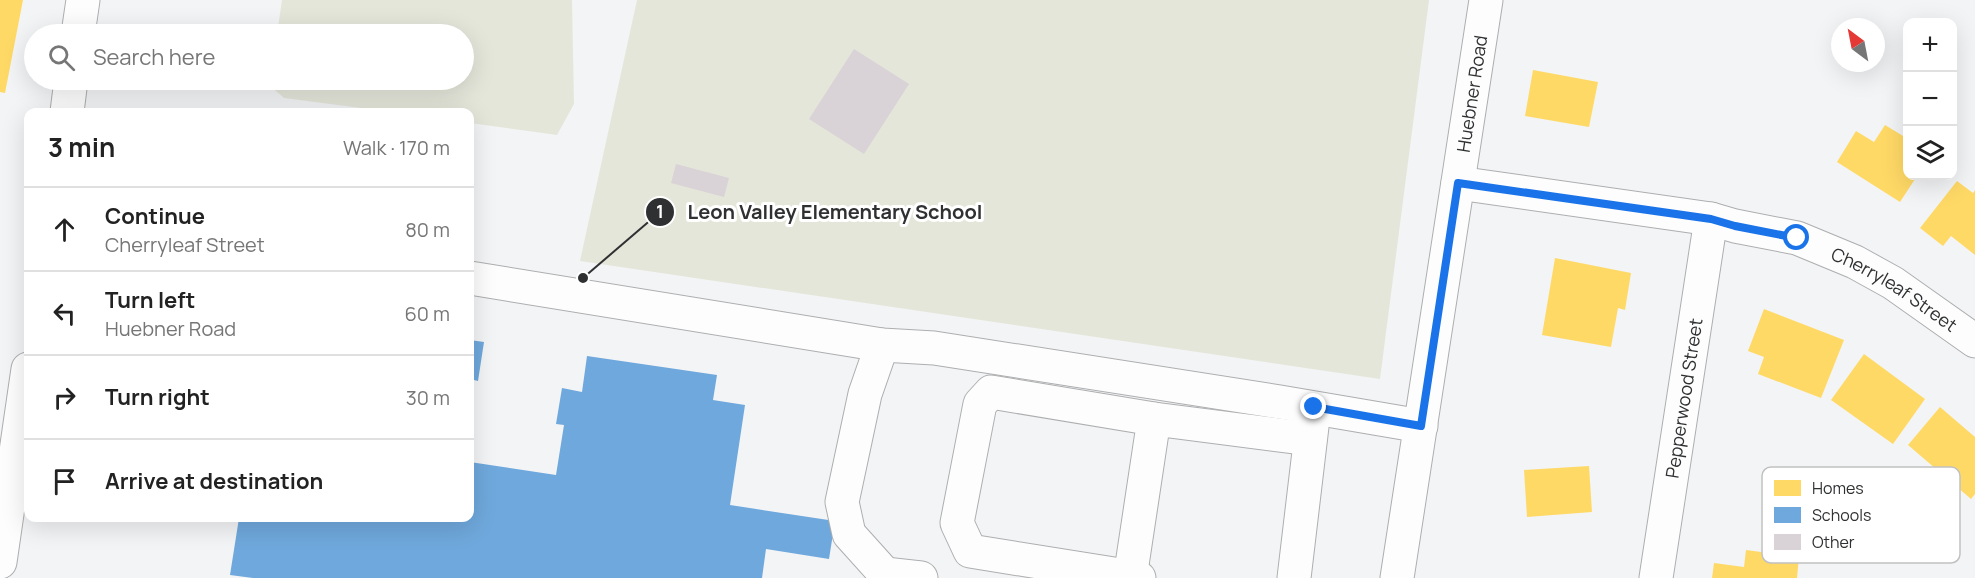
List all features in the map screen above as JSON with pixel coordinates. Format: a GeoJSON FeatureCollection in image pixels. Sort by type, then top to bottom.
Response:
{"type":"FeatureCollection","features":[{"type":"Feature","properties":{"kind":"street"},"geometry":{"type":"LineString","coordinates":[[79,24],[83,0]]}},
{"type":"Feature","properties":{"kind":"street","name":"Huebner Road"},"geometry":{"type":"LineString","coordinates":[[1397,578],[1486,0]]}},
{"type":"Feature","properties":{"kind":"street"},"geometry":{"type":"LineString","coordinates":[[68,108],[70,90]]}},
{"type":"Feature","properties":{"kind":"street","name":"Cherryleaf Street"},"geometry":{"type":"LineString","coordinates":[[1458,183],[1711,219],[1797,238],[1855,262],[1893,283],[1975,341]]}},
{"type":"Feature","properties":{"kind":"street","name":"Pepperwood Street"},"geometry":{"type":"LineString","coordinates":[[1656,578],[1711,219]]}},
{"type":"Feature","properties":{"kind":"street"},"geometry":{"type":"LineString","coordinates":[[474,279],[882,345],[934,348],[1314,407],[1421,426]]}},
{"type":"Feature","properties":{"kind":"street"},"geometry":{"type":"LineString","coordinates":[[882,345],[865,394],[843,502],[849,534],[885,574],[921,578]]}},
{"type":"Feature","properties":{"kind":"street"},"geometry":{"type":"LineString","coordinates":[[1154,418],[1133,578],[970,551],[957,523],[980,404],[991,392],[1310,440]]}},
{"type":"Feature","properties":{"kind":"street"},"geometry":{"type":"LineString","coordinates":[[0,562],[24,397]]}},
{"type":"Feature","properties":{"kind":"street"},"geometry":{"type":"LineString","coordinates":[[1294,578],[1314,407]]}},
{"type":"Feature","properties":{"kind":"shaded area"},"geometry":{"type":"Polygon","coordinates":[[[282,0],[572,0],[574,104],[557,135],[474,124],[474,108],[361,108],[284,98],[275,90],[474,90],[474,24],[278,24],[282,0]]]}},
{"type":"Feature","properties":{"kind":"shaded area"},"geometry":{"type":"Polygon","coordinates":[[[637,0],[1429,0],[1380,379],[580,261],[637,0]]]}},
{"type":"Feature","properties":{"kind":"building: Homes"},"geometry":{"type":"Polygon","coordinates":[[[0,0],[23,0],[5,93],[0,92],[0,0]]]}},
{"type":"Feature","properties":{"kind":"building: Homes"},"geometry":{"type":"Polygon","coordinates":[[[1533,70],[1598,82],[1589,127],[1525,116],[1533,70]]]}},
{"type":"Feature","properties":{"kind":"building: Homes"},"geometry":{"type":"Polygon","coordinates":[[[1885,125],[1903,136],[1903,180],[1914,180],[1900,202],[1837,162],[1856,131],[1874,142],[1885,125]]]}},
{"type":"Feature","properties":{"kind":"building: Homes"},"geometry":{"type":"Polygon","coordinates":[[[1957,181],[1973,193],[1975,190],[1975,255],[1951,236],[1943,246],[1920,228],[1957,181]]]}},
{"type":"Feature","properties":{"kind":"building: Homes"},"geometry":{"type":"Polygon","coordinates":[[[1555,258],[1631,273],[1625,310],[1618,308],[1611,347],[1542,335],[1555,258]]]}},
{"type":"Feature","properties":{"kind":"building: Homes"},"geometry":{"type":"Polygon","coordinates":[[[1764,309],[1844,340],[1821,398],[1758,374],[1764,357],[1748,351],[1764,309]]]}},
{"type":"Feature","properties":{"kind":"building: Homes"},"geometry":{"type":"Polygon","coordinates":[[[1864,354],[1925,399],[1893,444],[1831,400],[1864,354]]]}},
{"type":"Feature","properties":{"kind":"building: Homes"},"geometry":{"type":"Polygon","coordinates":[[[1940,407],[1975,437],[1975,494],[1971,499],[1960,490],[1960,467],[1934,467],[1908,445],[1940,407]]]}},
{"type":"Feature","properties":{"kind":"building: Homes"},"geometry":{"type":"Polygon","coordinates":[[[1589,466],[1592,512],[1527,517],[1524,470],[1589,466]]]}},
{"type":"Feature","properties":{"kind":"building: Homes"},"geometry":{"type":"Polygon","coordinates":[[[1746,550],[1762,552],[1762,563],[1798,563],[1797,578],[1712,578],[1714,563],[1744,567],[1746,550]]]}},
{"type":"Feature","properties":{"kind":"building: Schools"},"geometry":{"type":"Polygon","coordinates":[[[474,341],[484,342],[478,381],[474,380],[474,341]]]}},
{"type":"Feature","properties":{"kind":"building: Schools"},"geometry":{"type":"Polygon","coordinates":[[[587,356],[717,375],[713,400],[745,405],[730,505],[835,521],[829,559],[766,549],[762,578],[253,578],[230,575],[238,522],[474,522],[474,463],[556,475],[564,425],[556,424],[562,388],[582,392],[587,356]]]}},
{"type":"Feature","properties":{"kind":"building: Other"},"geometry":{"type":"Polygon","coordinates":[[[854,49],[909,84],[864,154],[809,119],[854,49]]]}},
{"type":"Feature","properties":{"kind":"building: Other"},"geometry":{"type":"Polygon","coordinates":[[[676,164],[729,178],[724,197],[671,183],[676,164]]]}},
{"type":"Feature","properties":{"kind":"place","name":"Leon Valley Elementary School"},"geometry":{"type":"Point","coordinates":[583,278]}},
{"type":"Feature","properties":{"kind":"route"},"geometry":{"type":"LineString","coordinates":[[1314,407],[1421,426],[1458,183],[1711,219],[1797,238]]}}]}
